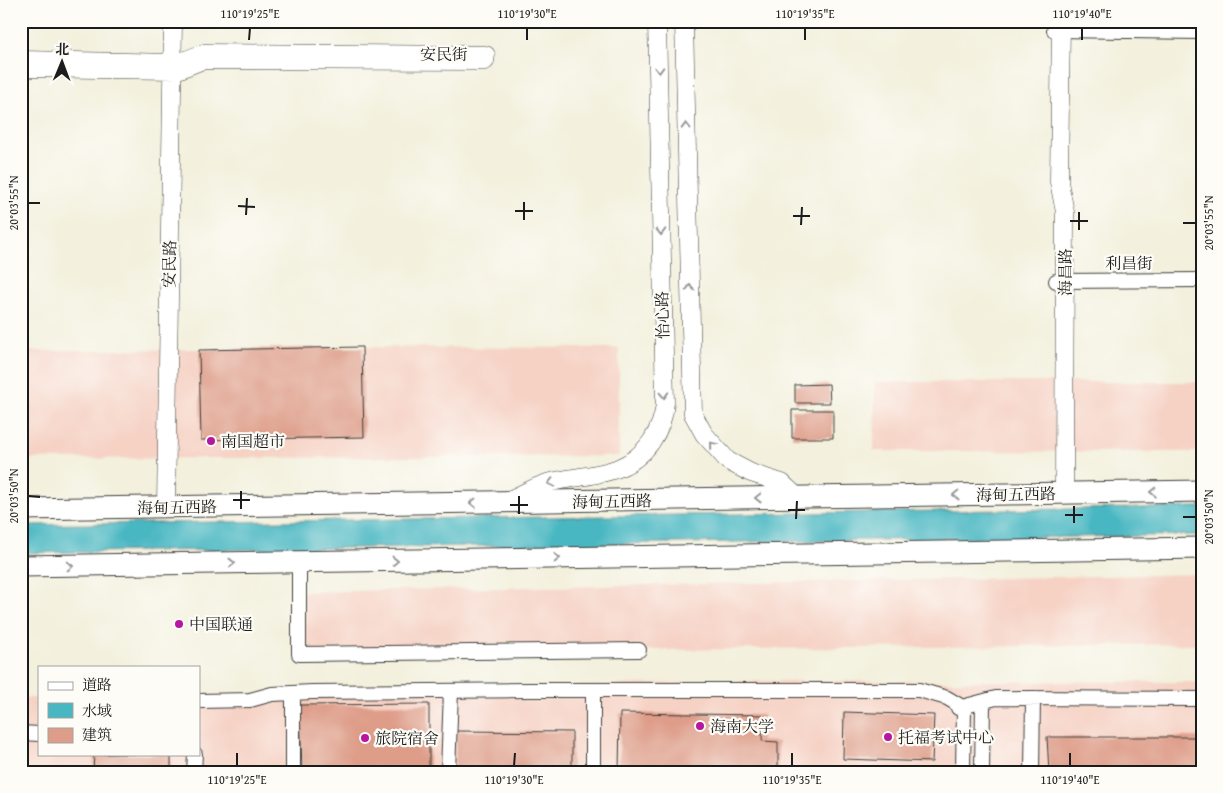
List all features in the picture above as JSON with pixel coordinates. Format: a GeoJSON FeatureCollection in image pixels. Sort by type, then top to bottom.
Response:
{"type":"FeatureCollection","features":[{"type":"Feature","properties":{"kind":"main road","name":"海甸五西路"},"geometry":{"type":"LineString","coordinates":[[21,509],[1202,491]]}},
{"type":"Feature","properties":{"kind":"main road"},"geometry":{"type":"LineString","coordinates":[[21,566],[1202,548]]}},
{"type":"Feature","properties":{"kind":"street","name":"安民路"},"geometry":{"type":"LineString","coordinates":[[170,507],[175,67],[173,21]]}},
{"type":"Feature","properties":{"kind":"street","name":"安民路"},"geometry":{"type":"LineString","coordinates":[[175,67],[179,21]]}},
{"type":"Feature","properties":{"kind":"street","name":"怡心路"},"geometry":{"type":"LineString","coordinates":[[503,502],[547,483],[597,475],[628,465],[646,448],[661,423],[665,403],[658,21]]}},
{"type":"Feature","properties":{"kind":"street","name":"怡心路"},"geometry":{"type":"LineString","coordinates":[[684,21],[693,414],[704,434],[728,461],[751,473],[782,483],[797,497]]}},
{"type":"Feature","properties":{"kind":"street"},"geometry":{"type":"LineString","coordinates":[[1057,26],[1202,32]]}},
{"type":"Feature","properties":{"kind":"street","name":"海昌路"},"geometry":{"type":"LineString","coordinates":[[1057,26],[1053,182],[1060,280],[1059,493]]}},
{"type":"Feature","properties":{"kind":"street","name":"安民街"},"geometry":{"type":"LineString","coordinates":[[21,60],[175,67],[204,53],[486,55],[486,61],[203,60],[175,67],[21,68]]}},
{"type":"Feature","properties":{"kind":"street","name":"利昌街"},"geometry":{"type":"LineString","coordinates":[[1060,280],[1202,280]]}},
{"type":"Feature","properties":{"kind":"street"},"geometry":{"type":"LineString","coordinates":[[299,562],[299,654],[639,650]]}},
{"type":"Feature","properties":{"kind":"street"},"geometry":{"type":"LineString","coordinates":[[447,772],[449,693]]}},
{"type":"Feature","properties":{"kind":"street"},"geometry":{"type":"LineString","coordinates":[[200,702],[249,703],[291,695],[449,693],[901,694],[929,697],[961,711],[983,704],[1033,700],[1202,700]]}},
{"type":"Feature","properties":{"kind":"street"},"geometry":{"type":"LineString","coordinates":[[593,772],[596,693]]}},
{"type":"Feature","properties":{"kind":"street"},"geometry":{"type":"LineString","coordinates":[[596,693],[598,772]]}},
{"type":"Feature","properties":{"kind":"street"},"geometry":{"type":"LineString","coordinates":[[288,772],[291,695]]}},
{"type":"Feature","properties":{"kind":"street"},"geometry":{"type":"LineString","coordinates":[[291,695],[293,772]]}},
{"type":"Feature","properties":{"kind":"street"},"geometry":{"type":"LineString","coordinates":[[1033,700],[1202,704]]}},
{"type":"Feature","properties":{"kind":"street"},"geometry":{"type":"LineString","coordinates":[[1032,772],[1033,700]]}},
{"type":"Feature","properties":{"kind":"street"},"geometry":{"type":"LineString","coordinates":[[982,772],[983,704]]}},
{"type":"Feature","properties":{"kind":"street"},"geometry":{"type":"LineString","coordinates":[[957,772],[961,711]]}},
{"type":"Feature","properties":{"kind":"street"},"geometry":{"type":"LineString","coordinates":[[961,711],[963,772]]}},
{"type":"Feature","properties":{"kind":"street"},"geometry":{"type":"LineString","coordinates":[[21,728],[38,729]]}},
{"type":"Feature","properties":{"kind":"street"},"geometry":{"type":"LineString","coordinates":[[21,733],[38,734]]}},
{"type":"Feature","properties":{"kind":"street"},"geometry":{"type":"LineString","coordinates":[[189,756],[189,772]]}},
{"type":"Feature","properties":{"kind":"street"},"geometry":{"type":"LineString","coordinates":[[194,756],[194,772]]}},
{"type":"Feature","properties":{"kind":"shaded area"},"geometry":{"type":"Polygon","coordinates":[[[362,347],[619,348],[619,456],[21,459],[21,351],[362,347]]]}},
{"type":"Feature","properties":{"kind":"shaded area"},"geometry":{"type":"Polygon","coordinates":[[[875,382],[1202,382],[1202,452],[874,451],[875,382]]]}},
{"type":"Feature","properties":{"kind":"shaded area"},"geometry":{"type":"Polygon","coordinates":[[[1202,574],[1202,644],[299,654],[299,592],[1202,574]]]}},
{"type":"Feature","properties":{"kind":"shaded area","name":"海南大学"},"geometry":{"type":"Polygon","coordinates":[[[755,681],[1202,682],[1202,772],[21,772],[21,698],[38,698],[38,756],[200,756],[200,696],[755,681]]]}},
{"type":"Feature","properties":{"kind":"water"},"geometry":{"type":"Polygon","coordinates":[[[1202,507],[1202,535],[21,553],[21,525],[1202,507]]]}},
{"type":"Feature","properties":{"kind":"building"},"geometry":{"type":"Polygon","coordinates":[[[362,347],[364,437],[201,440],[199,350],[362,347]]]}},
{"type":"Feature","properties":{"kind":"building"},"geometry":{"type":"Polygon","coordinates":[[[829,384],[830,403],[795,403],[795,385],[829,384]]]}},
{"type":"Feature","properties":{"kind":"building"},"geometry":{"type":"Polygon","coordinates":[[[792,410],[833,410],[833,438],[792,438],[792,410]]]}},
{"type":"Feature","properties":{"kind":"building","name":"旅院宿舍"},"geometry":{"type":"Polygon","coordinates":[[[429,704],[429,772],[302,772],[300,705],[429,704]]]}},
{"type":"Feature","properties":{"kind":"building","name":"托福考试中心"},"geometry":{"type":"Polygon","coordinates":[[[844,712],[934,715],[932,762],[843,759],[844,712]]]}},
{"type":"Feature","properties":{"kind":"building"},"geometry":{"type":"Polygon","coordinates":[[[620,713],[763,715],[762,741],[778,742],[778,768],[771,772],[619,772],[620,713]]]}},
{"type":"Feature","properties":{"kind":"building"},"geometry":{"type":"Polygon","coordinates":[[[456,731],[572,732],[572,772],[455,772],[456,731]]]}},
{"type":"Feature","properties":{"kind":"building"},"geometry":{"type":"Polygon","coordinates":[[[1047,737],[1202,737],[1202,772],[1049,772],[1047,737]]]}},
{"type":"Feature","properties":{"kind":"building"},"geometry":{"type":"Polygon","coordinates":[[[94,756],[171,756],[171,772],[93,772],[94,756]]]}},
{"type":"Feature","properties":{"kind":"place","name":"南国超市"},"geometry":{"type":"Point","coordinates":[211,441]}},
{"type":"Feature","properties":{"kind":"place","name":"中国联通"},"geometry":{"type":"Point","coordinates":[179,624]}},
{"type":"Feature","properties":{"kind":"place","name":"海南大学"},"geometry":{"type":"Point","coordinates":[700,726]}},
{"type":"Feature","properties":{"kind":"place","name":"托福考试中心"},"geometry":{"type":"Point","coordinates":[888,737]}},
{"type":"Feature","properties":{"kind":"place","name":"旅院宿舍"},"geometry":{"type":"Point","coordinates":[365,738]}}]}
